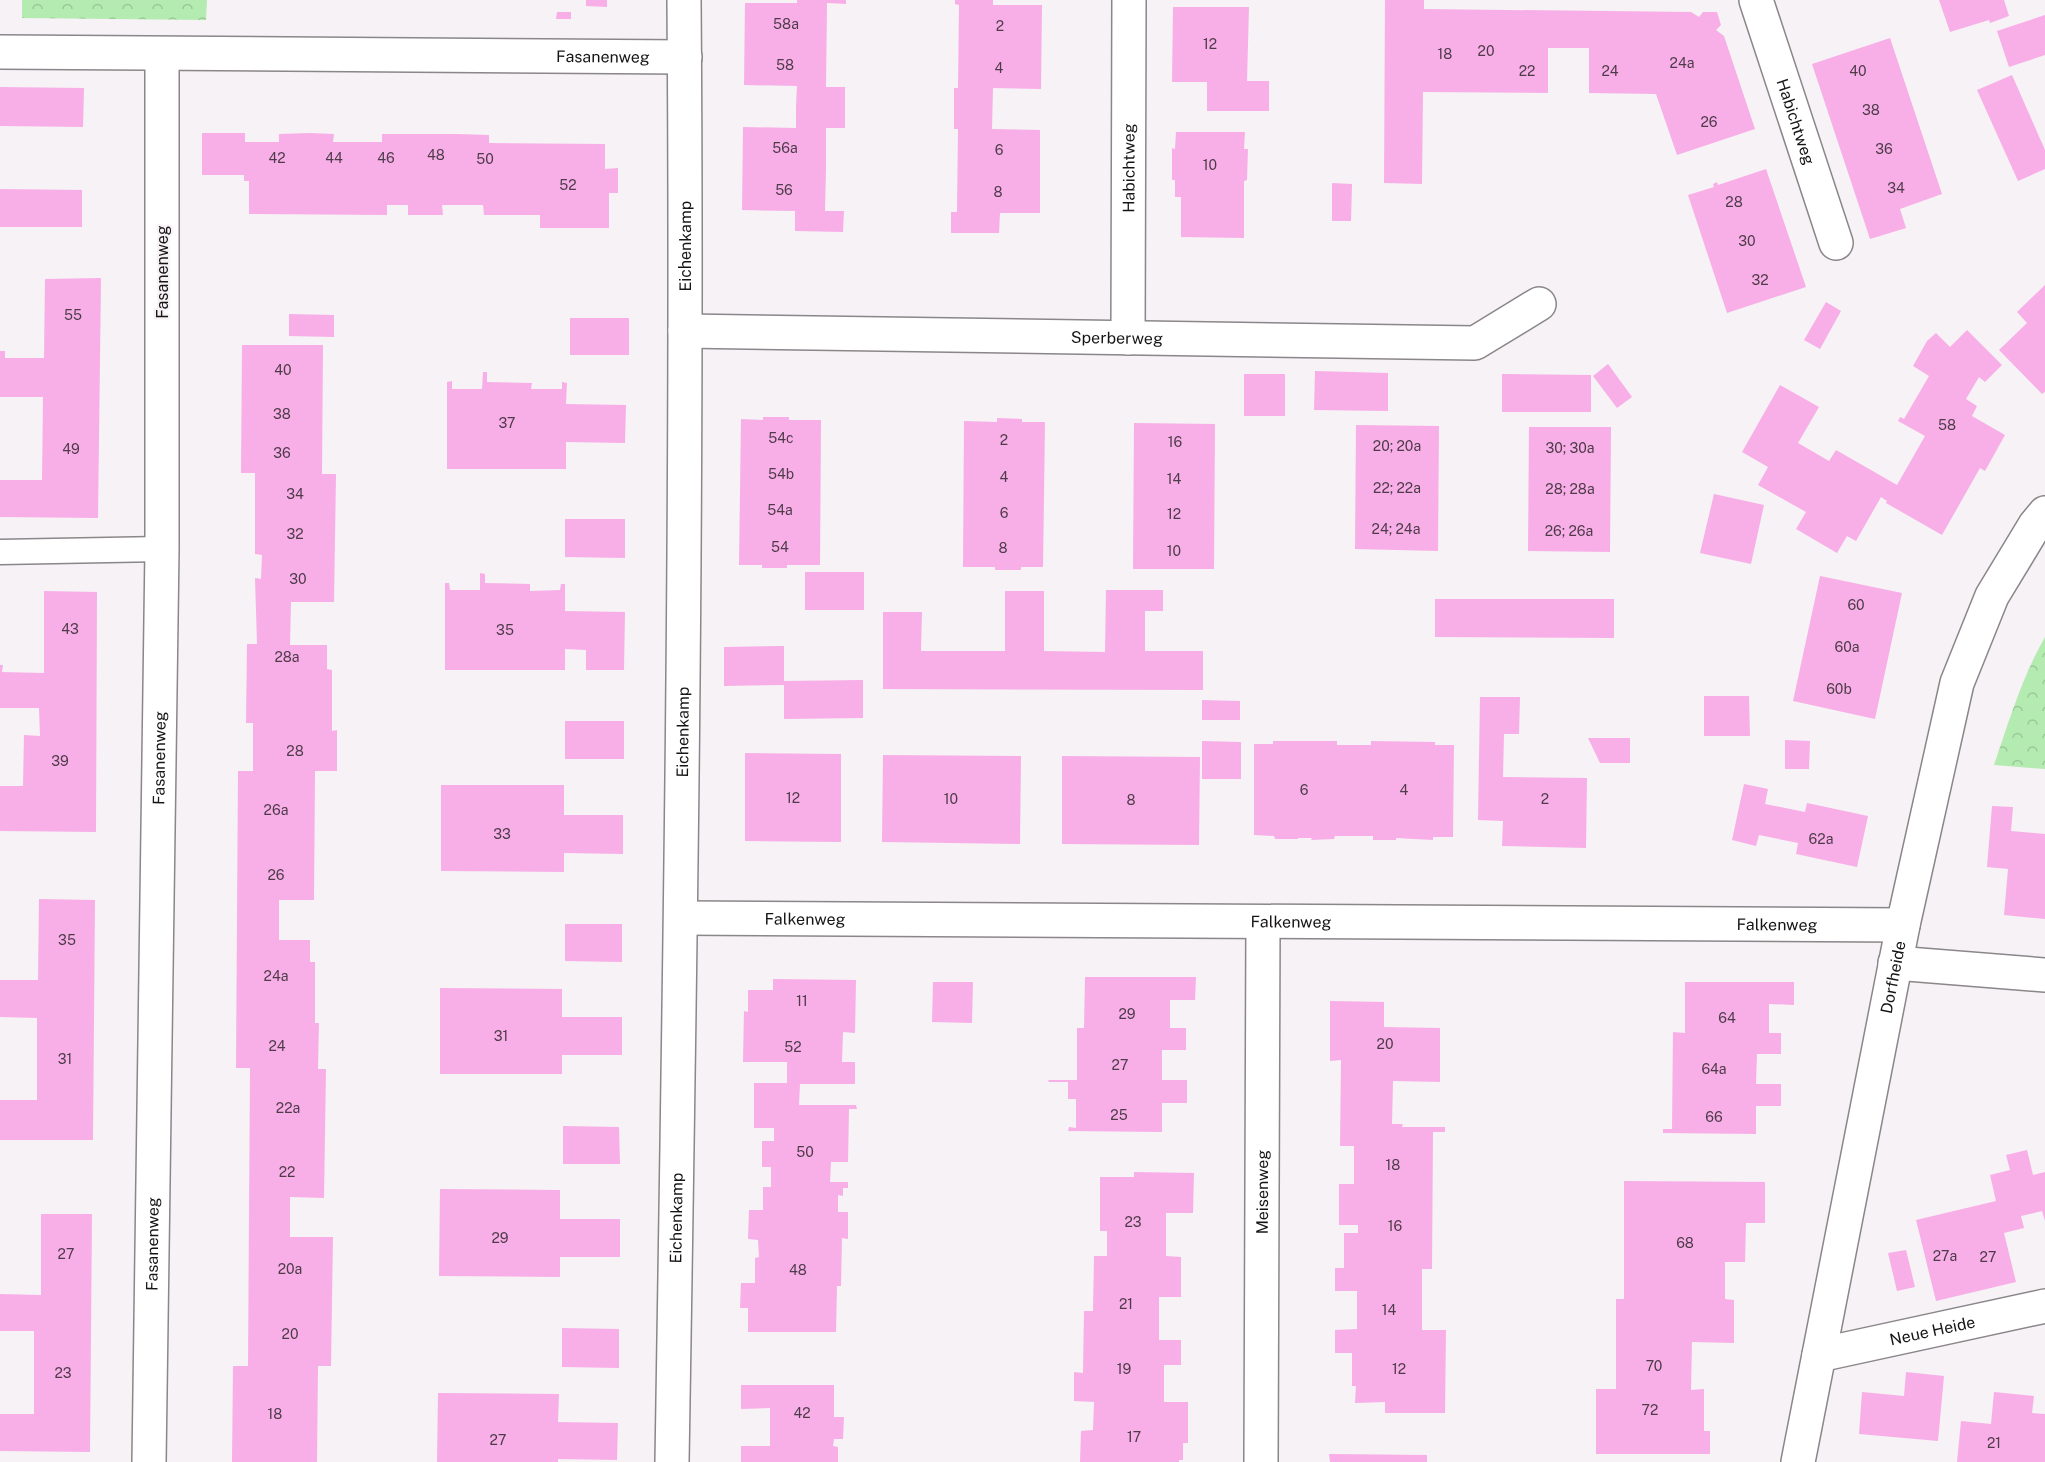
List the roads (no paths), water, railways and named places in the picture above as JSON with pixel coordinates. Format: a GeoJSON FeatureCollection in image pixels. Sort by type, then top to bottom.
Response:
{"type":"FeatureCollection","features":[{"type":"Feature","properties":{"kind":"street","name":"Eichenkamp"},"geometry":{"type":"LineString","coordinates":[[672,1462],[681,918],[685,332],[684,0]]}},
{"type":"Feature","properties":{"kind":"street","name":"Habichtweg"},"geometry":{"type":"LineString","coordinates":[[1128,338],[1129,0]]}},
{"type":"Feature","properties":{"kind":"street","name":"Habichtweg"},"geometry":{"type":"LineString","coordinates":[[1756,0],[1836,243]]}},
{"type":"Feature","properties":{"kind":"street","name":"Fasanenweg"},"geometry":{"type":"LineString","coordinates":[[0,52],[685,57]]}},
{"type":"Feature","properties":{"kind":"street","name":"Fasanenweg"},"geometry":{"type":"LineString","coordinates":[[149,1462],[162,549],[162,54]]}},
{"type":"Feature","properties":{"kind":"street","name":"Sperberweg"},"geometry":{"type":"LineString","coordinates":[[685,332],[1475,343],[1539,304]]}},
{"type":"Feature","properties":{"kind":"street","name":"Dorfheide"},"geometry":{"type":"LineString","coordinates":[[1798,1462],[1895,963],[1957,683],[1992,596],[2035,525],[2045,513]]}},
{"type":"Feature","properties":{"kind":"street","name":"Falkenweg"},"geometry":{"type":"LineString","coordinates":[[681,918],[1903,925]]}},
{"type":"Feature","properties":{"kind":"street","name":"Meisenweg"},"geometry":{"type":"LineString","coordinates":[[1261,1462],[1263,922]]}},
{"type":"Feature","properties":{"kind":"street"},"geometry":{"type":"LineString","coordinates":[[1895,963],[2045,975]]}},
{"type":"Feature","properties":{"kind":"street","name":"Neue Heide"},"geometry":{"type":"LineString","coordinates":[[1819,1354],[2045,1306]]}},
{"type":"Feature","properties":{"kind":"lane"},"geometry":{"type":"LineString","coordinates":[[0,552],[162,549]]}}]}
